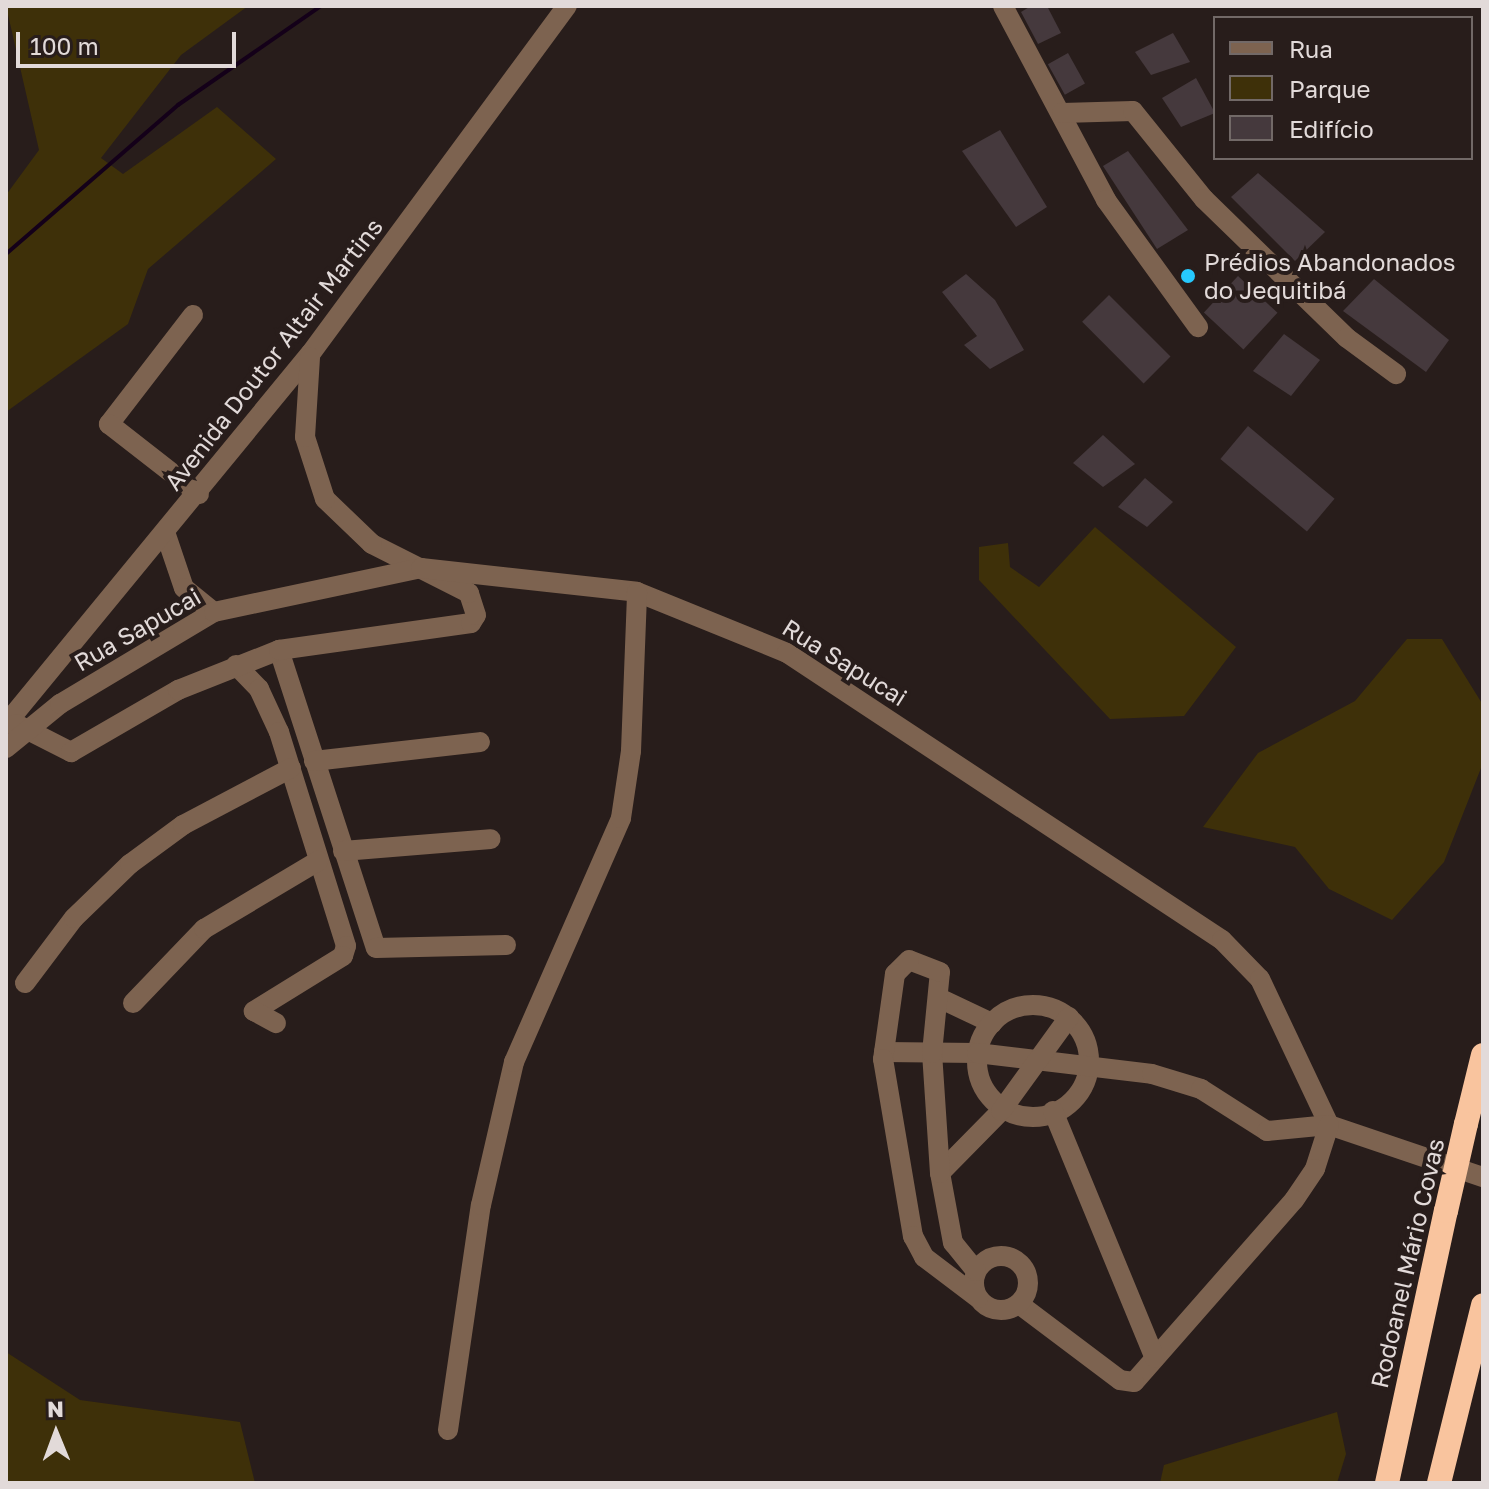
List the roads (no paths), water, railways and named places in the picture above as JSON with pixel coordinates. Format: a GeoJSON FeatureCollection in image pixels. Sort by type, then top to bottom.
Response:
{"type":"FeatureCollection","features":[{"type":"Feature","properties":{"kind":"highway","name":"Rodoanel Mário Covas"},"geometry":{"type":"LineString","coordinates":[[1387,1483],[1483,1055]]}},
{"type":"Feature","properties":{"kind":"highway"},"geometry":{"type":"LineString","coordinates":[[1439,1483],[1483,1305]]}},
{"type":"Feature","properties":{"kind":"street","name":"Avenida Doutor Altair Martins"},"geometry":{"type":"LineString","coordinates":[[13,725],[311,353],[567,6]]}},
{"type":"Feature","properties":{"kind":"street"},"geometry":{"type":"LineString","coordinates":[[1003,6],[1106,200],[1198,327]]}},
{"type":"Feature","properties":{"kind":"street"},"geometry":{"type":"LineString","coordinates":[[1062,113],[1133,111],[1204,199],[1347,338],[1396,374]]}},
{"type":"Feature","properties":{"kind":"street"},"geometry":{"type":"LineString","coordinates":[[193,315],[109,424],[199,494]]}},
{"type":"Feature","properties":{"kind":"street"},"geometry":{"type":"LineString","coordinates":[[13,725],[71,752],[236,665],[279,650],[471,623],[476,602],[469,593],[372,544],[325,499],[305,437],[311,353]]}},
{"type":"Feature","properties":{"kind":"street"},"geometry":{"type":"LineString","coordinates":[[165,532],[184,588],[214,612]]}},
{"type":"Feature","properties":{"kind":"street","name":"Rua Sapucai"},"geometry":{"type":"LineString","coordinates":[[6,748],[13,725],[214,612],[421,568],[637,592],[787,653],[1222,940],[1260,979],[1329,1125]]}},
{"type":"Feature","properties":{"kind":"street"},"geometry":{"type":"LineString","coordinates":[[448,1430],[481,1205],[514,1062],[621,818],[637,592]]}},
{"type":"Feature","properties":{"kind":"street"},"geometry":{"type":"LineString","coordinates":[[279,650],[376,948],[506,945]]}},
{"type":"Feature","properties":{"kind":"street"},"geometry":{"type":"LineString","coordinates":[[236,665],[263,698],[291,768],[346,952],[254,1011],[276,1023]]}},
{"type":"Feature","properties":{"kind":"street"},"geometry":{"type":"LineString","coordinates":[[314,761],[480,742]]}},
{"type":"Feature","properties":{"kind":"street"},"geometry":{"type":"LineString","coordinates":[[25,983],[74,918],[130,864],[183,825],[291,768]]}},
{"type":"Feature","properties":{"kind":"street"},"geometry":{"type":"LineString","coordinates":[[343,851],[491,839]]}},
{"type":"Feature","properties":{"kind":"street"},"geometry":{"type":"LineString","coordinates":[[133,1003],[204,929],[318,861]]}},
{"type":"Feature","properties":{"kind":"street"},"geometry":{"type":"LineString","coordinates":[[978,1298],[976,1271],[953,1243],[940,1173],[932,1053],[939,998],[934,964],[900,965],[884,1052],[913,1236],[924,1257],[993,1310],[1019,1304],[1125,1383],[1155,1358],[1294,1200],[1315,1169],[1329,1125]]}},
{"type":"Feature","properties":{"kind":"street"},"geometry":{"type":"LineString","coordinates":[[939,998],[992,1023]]}},
{"type":"Feature","properties":{"kind":"street"},"geometry":{"type":"LineString","coordinates":[[1023,1007],[1069,1017],[1087,1039],[1093,1067],[1076,1096],[1053,1111],[1001,1111],[979,1081],[977,1053],[992,1023],[1023,1007]]}},
{"type":"Feature","properties":{"kind":"street"},"geometry":{"type":"LineString","coordinates":[[940,1173],[1001,1111],[1030,1062],[1069,1017]]}},
{"type":"Feature","properties":{"kind":"street"},"geometry":{"type":"LineString","coordinates":[[884,1052],[977,1053],[1178,1080],[1267,1131],[1329,1125],[1483,1177]]}},
{"type":"Feature","properties":{"kind":"street"},"geometry":{"type":"LineString","coordinates":[[1053,1111],[1155,1358]]}},
{"type":"Feature","properties":{"kind":"street"},"geometry":{"type":"LineString","coordinates":[[976,1271],[989,1258],[1015,1259],[1029,1281],[1019,1304]]}},
{"type":"Feature","properties":{"kind":"waterway"},"geometry":{"type":"LineString","coordinates":[[6,254],[178,105],[321,6]]}},
{"type":"Feature","properties":{"kind":"place","name":"Prédios Abandonados do Jequitibá"},"geometry":{"type":"Point","coordinates":[1188,276]}}]}
